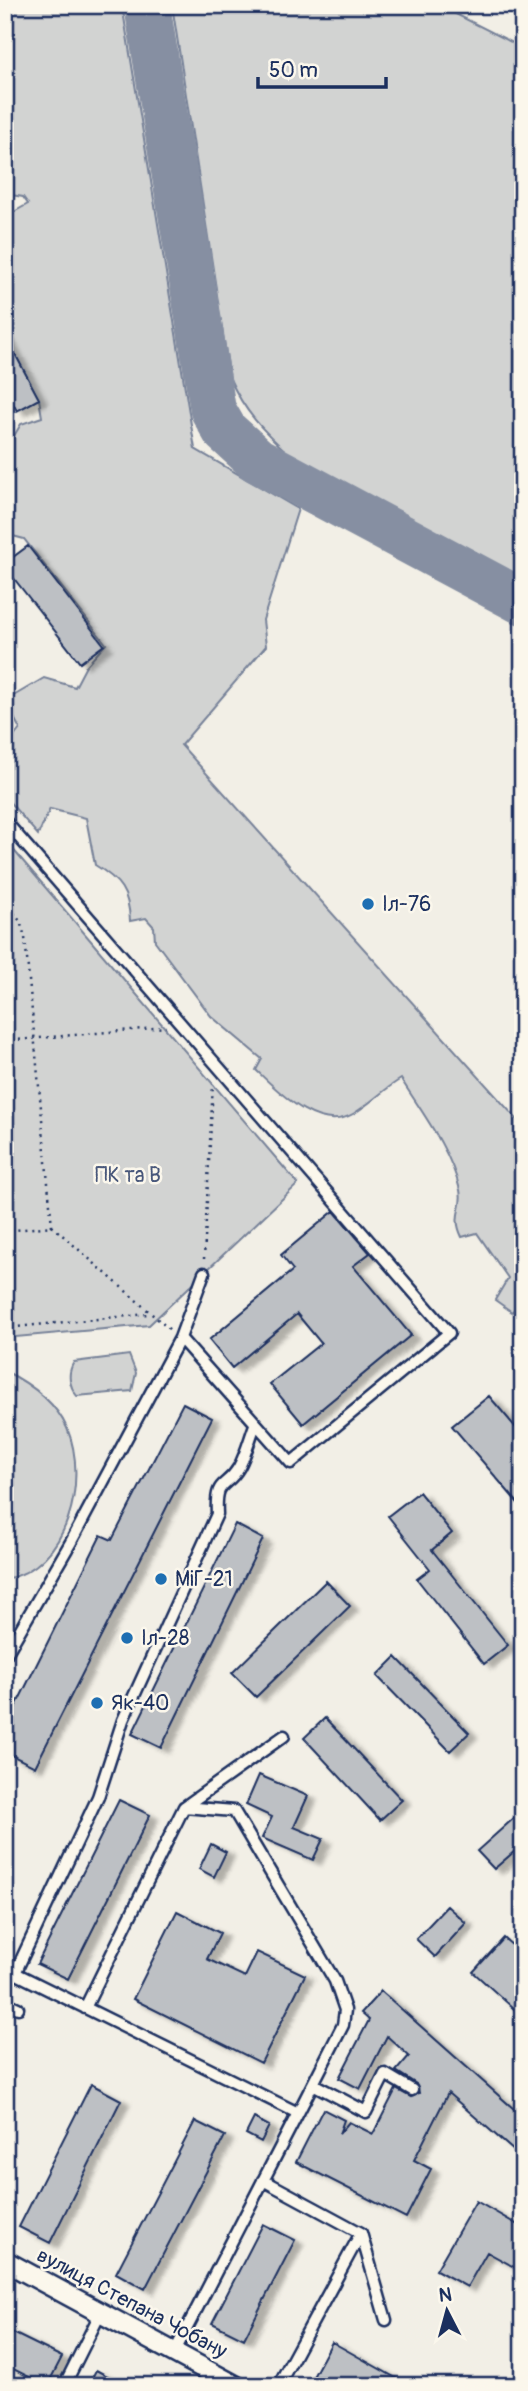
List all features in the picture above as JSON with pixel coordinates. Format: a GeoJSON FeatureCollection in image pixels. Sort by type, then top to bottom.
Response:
{"type":"FeatureCollection","features":[{"type":"Feature","properties":{"kind":"street","name":"вулиця Степана Чобану"},"geometry":{"type":"LineString","coordinates":[[5,2261],[175,2350],[236,2386]]}},
{"type":"Feature","properties":{"kind":"lane"},"geometry":{"type":"LineString","coordinates":[[5,821],[449,1333],[291,1462],[255,1425],[180,1338]]}},
{"type":"Feature","properties":{"kind":"lane"},"geometry":{"type":"LineString","coordinates":[[5,1656],[71,1542],[180,1338],[204,1273]]}},
{"type":"Feature","properties":{"kind":"lane"},"geometry":{"type":"LineString","coordinates":[[255,1425],[238,1469],[221,1483],[216,1498],[217,1514],[123,1720],[98,1797],[15,1973],[298,2113]]}},
{"type":"Feature","properties":{"kind":"lane"},"geometry":{"type":"LineString","coordinates":[[85,2008],[184,1807],[285,1736]]}},
{"type":"Feature","properties":{"kind":"lane"},"geometry":{"type":"LineString","coordinates":[[175,2350],[343,2025],[345,2010],[342,1995],[234,1811],[184,1807]]}},
{"type":"Feature","properties":{"kind":"lane"},"geometry":{"type":"LineString","coordinates":[[5,2002],[18,2008]]}},
{"type":"Feature","properties":{"kind":"lane"},"geometry":{"type":"LineString","coordinates":[[313,2084],[366,2112],[385,2074],[412,2090]]}},
{"type":"Feature","properties":{"kind":"lane"},"geometry":{"type":"LineString","coordinates":[[263,2180],[361,2233],[386,2320]]}},
{"type":"Feature","properties":{"kind":"lane"},"geometry":{"type":"LineString","coordinates":[[278,2386],[361,2233]]}},
{"type":"Feature","properties":{"kind":"lane"},"geometry":{"type":"LineString","coordinates":[[64,2386],[101,2311]]}},
{"type":"Feature","properties":{"kind":"path"},"geometry":{"type":"LineString","coordinates":[[5,902],[20,922],[25,937],[52,1226],[149,1314],[180,1338]]}},
{"type":"Feature","properties":{"kind":"path"},"geometry":{"type":"LineString","coordinates":[[5,1041],[183,1026]]}},
{"type":"Feature","properties":{"kind":"path"},"geometry":{"type":"LineString","coordinates":[[204,1273],[214,1063]]}},
{"type":"Feature","properties":{"kind":"path"},"geometry":{"type":"LineString","coordinates":[[5,1231],[52,1226]]}},
{"type":"Feature","properties":{"kind":"path"},"geometry":{"type":"LineString","coordinates":[[5,1328],[149,1314]]}},
{"type":"Feature","properties":{"kind":"green space"},"geometry":{"type":"Polygon","coordinates":[[[5,5],[122,5],[195,449],[298,509],[263,620],[266,646],[181,745],[523,1126],[523,1299],[512,1312],[495,1300],[508,1278],[477,1233],[462,1237],[458,1223],[460,1190],[450,1160],[401,1079],[353,1114],[340,1119],[326,1119],[313,1114],[287,1098],[256,1070],[262,1059],[211,1016],[155,941],[154,927],[146,918],[130,921],[128,902],[122,888],[95,865],[86,818],[50,809],[38,835],[5,797],[5,748],[20,729],[5,701],[44,678],[75,687],[86,666],[106,644],[24,539],[5,534],[5,476],[10,469],[5,451],[21,424],[42,417],[39,399],[5,335],[5,217],[28,204],[23,197],[5,194],[5,5]]]}},
{"type":"Feature","properties":{"kind":"green space"},"geometry":{"type":"Polygon","coordinates":[[[172,5],[438,5],[523,48],[523,580],[289,454],[263,429],[241,401],[230,379],[172,5]]]}},
{"type":"Feature","properties":{"kind":"green space","name":"ПК та В"},"geometry":{"type":"Polygon","coordinates":[[[5,840],[298,1184],[149,1325],[5,1338],[5,840]]]}},
{"type":"Feature","properties":{"kind":"green space"},"geometry":{"type":"Polygon","coordinates":[[[129,1355],[136,1373],[132,1391],[77,1396],[70,1379],[74,1362],[129,1355]]]}},
{"type":"Feature","properties":{"kind":"green space"},"geometry":{"type":"Polygon","coordinates":[[[5,1371],[33,1388],[62,1418],[73,1449],[75,1472],[74,1496],[68,1519],[58,1540],[44,1558],[27,1571],[5,1579],[5,1371]]]}},
{"type":"Feature","properties":{"kind":"building"},"geometry":{"type":"Polygon","coordinates":[[[5,335],[39,399],[17,411],[5,389],[5,335]]]}},
{"type":"Feature","properties":{"kind":"building"},"geometry":{"type":"Polygon","coordinates":[[[28,546],[104,645],[80,663],[5,567],[5,563],[28,546]]]}},
{"type":"Feature","properties":{"kind":"building"},"geometry":{"type":"Polygon","coordinates":[[[334,1211],[370,1253],[353,1266],[411,1335],[303,1424],[270,1384],[321,1343],[297,1314],[232,1368],[209,1340],[293,1270],[281,1255],[334,1211]]]}},
{"type":"Feature","properties":{"kind":"building"},"geometry":{"type":"Polygon","coordinates":[[[489,1396],[523,1436],[523,1509],[452,1426],[489,1396]]]}},
{"type":"Feature","properties":{"kind":"building"},"geometry":{"type":"Polygon","coordinates":[[[183,1403],[212,1418],[35,1767],[5,1752],[5,1728],[101,1535],[112,1540],[183,1403]]]}},
{"type":"Feature","properties":{"kind":"building"},"geometry":{"type":"Polygon","coordinates":[[[419,1492],[452,1533],[432,1550],[508,1645],[484,1664],[417,1579],[430,1569],[388,1516],[419,1492]]]}},
{"type":"Feature","properties":{"kind":"building"},"geometry":{"type":"Polygon","coordinates":[[[235,1524],[263,1539],[161,1748],[132,1734],[235,1524]]]}},
{"type":"Feature","properties":{"kind":"building"},"geometry":{"type":"Polygon","coordinates":[[[326,1581],[350,1606],[256,1697],[232,1673],[326,1581]]]}},
{"type":"Feature","properties":{"kind":"building"},"geometry":{"type":"Polygon","coordinates":[[[396,1657],[469,1733],[450,1751],[377,1676],[396,1657]]]}},
{"type":"Feature","properties":{"kind":"building"},"geometry":{"type":"Polygon","coordinates":[[[325,1718],[402,1800],[380,1820],[304,1738],[325,1718]]]}},
{"type":"Feature","properties":{"kind":"building"},"geometry":{"type":"Polygon","coordinates":[[[259,1775],[308,1796],[294,1827],[323,1839],[313,1860],[262,1838],[272,1817],[246,1805],[259,1775]]]}},
{"type":"Feature","properties":{"kind":"building"},"geometry":{"type":"Polygon","coordinates":[[[119,1800],[150,1815],[68,1979],[37,1964],[119,1800]]]}},
{"type":"Feature","properties":{"kind":"building"},"geometry":{"type":"Polygon","coordinates":[[[523,1810],[523,1844],[494,1869],[477,1851],[523,1810]]]}},
{"type":"Feature","properties":{"kind":"building"},"geometry":{"type":"Polygon","coordinates":[[[211,1844],[226,1852],[214,1877],[199,1869],[211,1844]]]}},
{"type":"Feature","properties":{"kind":"building"},"geometry":{"type":"Polygon","coordinates":[[[447,1906],[466,1923],[435,1957],[416,1939],[447,1906]]]}},
{"type":"Feature","properties":{"kind":"building"},"geometry":{"type":"Polygon","coordinates":[[[177,1911],[220,1933],[207,1959],[245,1977],[257,1952],[305,1975],[261,2063],[133,1999],[177,1911]]]}},
{"type":"Feature","properties":{"kind":"building"},"geometry":{"type":"Polygon","coordinates":[[[504,1938],[523,1955],[523,2017],[473,1972],[504,1938]]]}},
{"type":"Feature","properties":{"kind":"building"},"geometry":{"type":"Polygon","coordinates":[[[381,1991],[523,2117],[523,2159],[448,2093],[414,2160],[431,2169],[406,2218],[296,2162],[323,2109],[344,2120],[339,2134],[349,2122],[373,2134],[396,2089],[411,2097],[419,2093],[416,2084],[396,2071],[409,2056],[387,2036],[360,2089],[339,2078],[369,2020],[361,2013],[381,1991]]]}},
{"type":"Feature","properties":{"kind":"building"},"geometry":{"type":"Polygon","coordinates":[[[91,2084],[121,2100],[50,2243],[19,2227],[91,2084]]]}},
{"type":"Feature","properties":{"kind":"building"},"geometry":{"type":"Polygon","coordinates":[[[254,2118],[269,2126],[261,2142],[246,2134],[254,2118]]]}},
{"type":"Feature","properties":{"kind":"building"},"geometry":{"type":"Polygon","coordinates":[[[195,2121],[225,2136],[145,2289],[116,2273],[195,2121]]]}},
{"type":"Feature","properties":{"kind":"building"},"geometry":{"type":"Polygon","coordinates":[[[476,2201],[523,2228],[523,2272],[487,2252],[467,2287],[436,2270],[476,2201]]]}},
{"type":"Feature","properties":{"kind":"building"},"geometry":{"type":"Polygon","coordinates":[[[263,2224],[295,2240],[244,2339],[212,2323],[263,2224]]]}},
{"type":"Feature","properties":{"kind":"building"},"geometry":{"type":"Polygon","coordinates":[[[5,2329],[62,2357],[47,2386],[5,2365],[5,2329]]]}},
{"type":"Feature","properties":{"kind":"building"},"geometry":{"type":"Polygon","coordinates":[[[332,2342],[410,2386],[308,2386],[332,2342]]]}},
{"type":"Feature","properties":{"kind":"building"},"geometry":{"type":"Polygon","coordinates":[[[96,2370],[126,2386],[88,2386],[96,2370]]]}},
{"type":"Feature","properties":{"kind":"taxiway"},"geometry":{"type":"LineString","coordinates":[[147,5],[213,410],[225,431],[257,460],[523,602]]}},
{"type":"Feature","properties":{"kind":"place","name":"Іл-76"},"geometry":{"type":"Point","coordinates":[368,904]}},
{"type":"Feature","properties":{"kind":"place","name":"МіГ-21"},"geometry":{"type":"Point","coordinates":[161,1579]}},
{"type":"Feature","properties":{"kind":"place","name":"Іл-28"},"geometry":{"type":"Point","coordinates":[127,1638]}},
{"type":"Feature","properties":{"kind":"place","name":"Як-40"},"geometry":{"type":"Point","coordinates":[97,1703]}}]}
